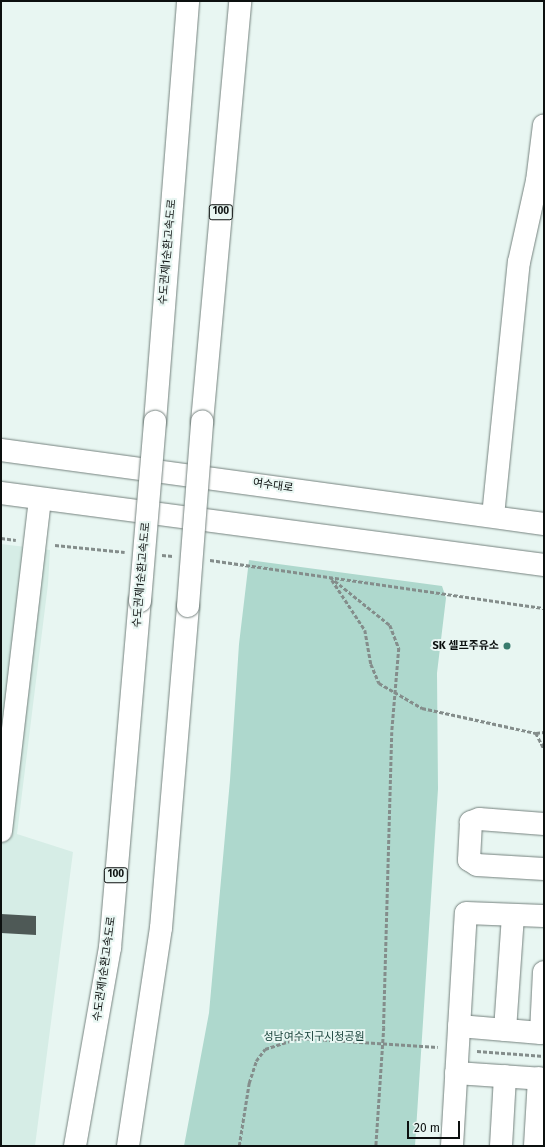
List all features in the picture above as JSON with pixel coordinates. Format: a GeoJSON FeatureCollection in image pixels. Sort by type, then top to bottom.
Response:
{"type":"FeatureCollection","features":[{"type":"Feature","properties":{"kind":"main road","name":"수도권제1순환고속도로"},"geometry":{"type":"LineString","coordinates":[[75,1146],[110,948],[155,422],[188,1]]}},
{"type":"Feature","properties":{"kind":"main road","name":"100"},"geometry":{"type":"LineString","coordinates":[[128,1146],[162,928],[202,422],[240,1]]}},
{"type":"Feature","properties":{"kind":"main road"},"geometry":{"type":"LineString","coordinates":[[493,516],[519,262],[537,181],[544,125]]}},
{"type":"Feature","properties":{"kind":"main road","name":"여수대로"},"geometry":{"type":"LineString","coordinates":[[1,450],[544,524]]}},
{"type":"Feature","properties":{"kind":"main road"},"geometry":{"type":"LineString","coordinates":[[1,493],[544,565]]}},
{"type":"Feature","properties":{"kind":"main road"},"geometry":{"type":"LineString","coordinates":[[1,831],[40,499]]}},
{"type":"Feature","properties":{"kind":"main road"},"geometry":{"type":"LineString","coordinates":[[544,824],[478,820],[472,822],[469,860],[477,865],[544,869]]}},
{"type":"Feature","properties":{"kind":"main road"},"geometry":{"type":"LineString","coordinates":[[452,1146],[466,913],[544,916]]}},
{"type":"Feature","properties":{"kind":"main road"},"geometry":{"type":"LineString","coordinates":[[505,1030],[513,915]]}},
{"type":"Feature","properties":{"kind":"main road"},"geometry":{"type":"LineString","coordinates":[[459,1026],[541,1033],[544,972]]}},
{"type":"Feature","properties":{"kind":"main road"},"geometry":{"type":"LineString","coordinates":[[456,1073],[541,1078],[535,1146]]}},
{"type":"Feature","properties":{"kind":"main road"},"geometry":{"type":"LineString","coordinates":[[501,1146],[505,1076]]}},
{"type":"Feature","properties":{"kind":"path"},"geometry":{"type":"LineString","coordinates":[[1,538],[34,544],[133,552]]}},
{"type":"Feature","properties":{"kind":"path"},"geometry":{"type":"LineString","coordinates":[[156,554],[179,556]]}},
{"type":"Feature","properties":{"kind":"path"},"geometry":{"type":"LineString","coordinates":[[202,558],[544,608]]}},
{"type":"Feature","properties":{"kind":"path"},"geometry":{"type":"LineString","coordinates":[[330,577],[390,626],[399,648],[394,691],[383,1043],[376,1146]]}},
{"type":"Feature","properties":{"kind":"path"},"geometry":{"type":"LineString","coordinates":[[330,577],[365,630],[371,664],[379,683],[422,708],[536,733],[544,732]]}},
{"type":"Feature","properties":{"kind":"path"},"geometry":{"type":"LineString","coordinates":[[536,733],[544,748]]}},
{"type":"Feature","properties":{"kind":"path"},"geometry":{"type":"LineString","coordinates":[[239,1146],[249,1083],[256,1061],[265,1049],[299,1038],[383,1043]]}},
{"type":"Feature","properties":{"kind":"shaded area"},"geometry":{"type":"Polygon","coordinates":[[[1,544],[50,550],[48,584],[17,834],[73,852],[35,1146],[1,1146],[1,544]]]}},
{"type":"Feature","properties":{"kind":"green space","name":"성남여수지구시청공원"},"geometry":{"type":"Polygon","coordinates":[[[249,560],[442,586],[446,598],[437,673],[438,789],[415,1146],[184,1146],[209,1013],[230,780],[239,644],[249,560]]]}},
{"type":"Feature","properties":{"kind":"building"},"geometry":{"type":"Polygon","coordinates":[[[1,914],[36,916],[36,935],[1,933],[1,914]]]}},
{"type":"Feature","properties":{"kind":"place","name":"SK 셀프주유소"},"geometry":{"type":"Point","coordinates":[507,646]}}]}
